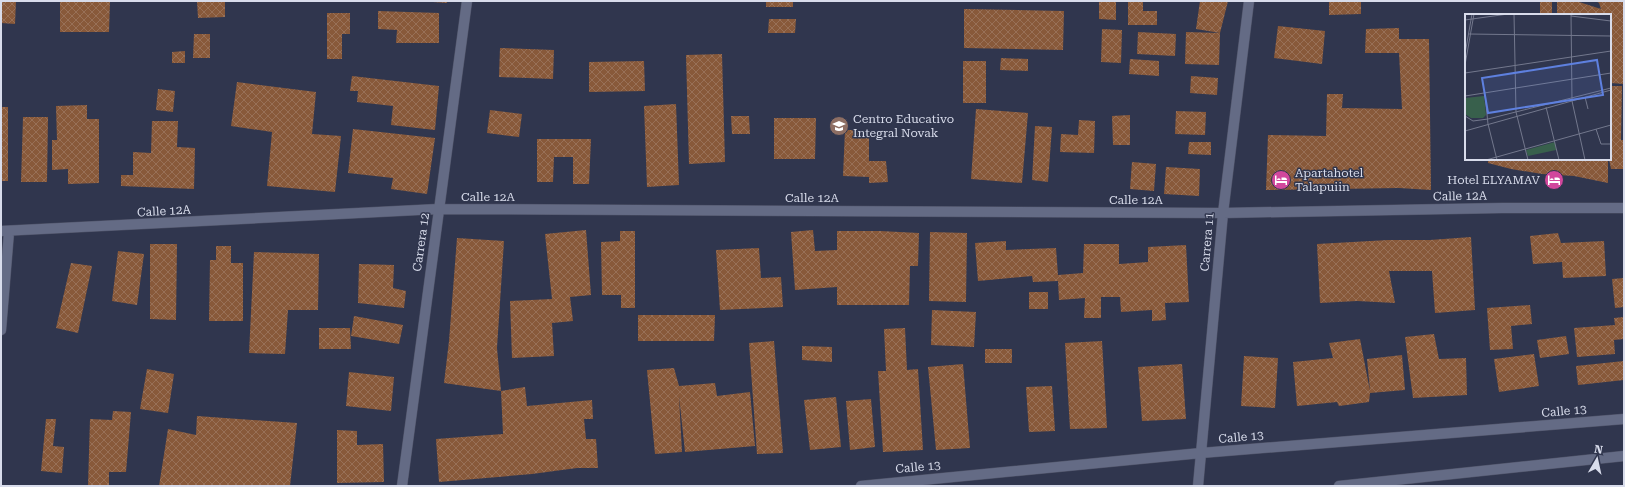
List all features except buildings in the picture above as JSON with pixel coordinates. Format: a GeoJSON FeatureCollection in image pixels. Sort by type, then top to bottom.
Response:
{"type":"FeatureCollection","features":[{"type":"Feature","properties":{"kind":"street","name":"Carrera 12"},"geometry":{"type":"LineString","coordinates":[[402,486],[467,1]]}},
{"type":"Feature","properties":{"kind":"street","name":"Carrera 11"},"geometry":{"type":"LineString","coordinates":[[1198,486],[1223,213],[1249,1]]}},
{"type":"Feature","properties":{"kind":"street","name":"Calle 12A"},"geometry":{"type":"LineString","coordinates":[[5,231],[438,209],[1223,213],[1494,208],[1624,208]]}},
{"type":"Feature","properties":{"kind":"street"},"geometry":{"type":"LineString","coordinates":[[1,330],[5,231]]}},
{"type":"Feature","properties":{"kind":"street","name":"Calle 13"},"geometry":{"type":"LineString","coordinates":[[861,486],[1201,454],[1624,419]]}},
{"type":"Feature","properties":{"kind":"street"},"geometry":{"type":"LineString","coordinates":[[1339,486],[1382,484],[1624,456]]}},
{"type":"Feature","properties":{"kind":"place","name":"Centro Educativo Integral Novak"},"geometry":{"type":"Point","coordinates":[839,126]}},
{"type":"Feature","properties":{"kind":"place","name":"Apartahotel Talapuiin"},"geometry":{"type":"Point","coordinates":[1281,180]}},
{"type":"Feature","properties":{"kind":"place","name":"Hotel ELYAMAV"},"geometry":{"type":"Point","coordinates":[1554,180]}}]}
